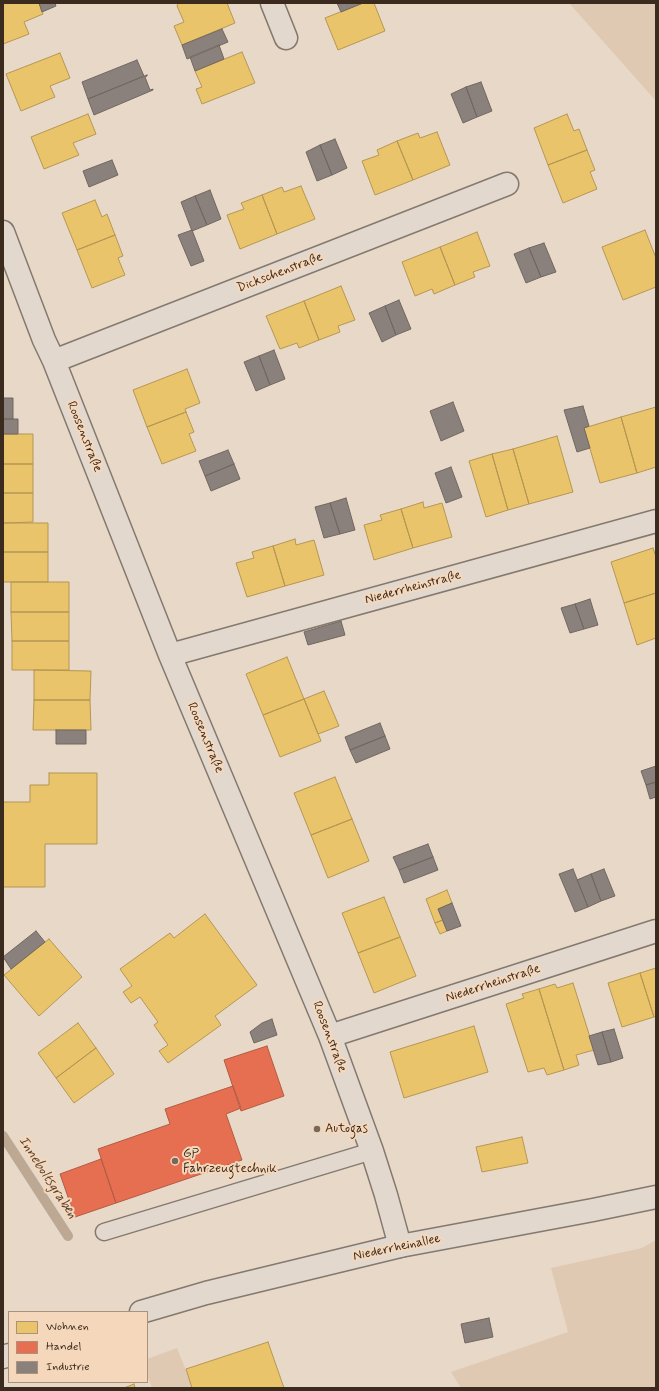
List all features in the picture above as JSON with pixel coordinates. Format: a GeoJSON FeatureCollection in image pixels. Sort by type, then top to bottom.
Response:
{"type":"FeatureCollection","features":[{"type":"Feature","properties":{"kind":"street"},"geometry":{"type":"LineString","coordinates":[[272,3],[286,38]]}},
{"type":"Feature","properties":{"kind":"street","name":"Dickschenstraße"},"geometry":{"type":"LineString","coordinates":[[54,361],[507,184]]}},
{"type":"Feature","properties":{"kind":"street","name":"Roosenstraße"},"geometry":{"type":"LineString","coordinates":[[3,232],[44,340],[54,361],[170,655],[330,1036],[372,1151],[400,1246]]}},
{"type":"Feature","properties":{"kind":"street","name":"Niederrheinstraße"},"geometry":{"type":"LineString","coordinates":[[170,655],[656,521]]}},
{"type":"Feature","properties":{"kind":"street","name":"Niederrheinstraße"},"geometry":{"type":"LineString","coordinates":[[330,1036],[656,932]]}},
{"type":"Feature","properties":{"kind":"street","name":"Niederrheinallee"},"geometry":{"type":"LineString","coordinates":[[144,1311],[206,1293],[400,1246],[656,1197]]}},
{"type":"Feature","properties":{"kind":"lane"},"geometry":{"type":"LineString","coordinates":[[104,1232],[372,1151]]}},
{"type":"Feature","properties":{"kind":"shaded area"},"geometry":{"type":"Polygon","coordinates":[[[569,3],[656,3],[656,101],[569,3]]]}},
{"type":"Feature","properties":{"kind":"shaded area"},"geometry":{"type":"Polygon","coordinates":[[[656,1240],[656,1388],[461,1388],[451,1372],[568,1332],[551,1268],[642,1248],[656,1240]]]}},
{"type":"Feature","properties":{"kind":"shaded area"},"geometry":{"type":"Polygon","coordinates":[[[177,1348],[193,1388],[152,1388],[148,1378],[148,1359],[177,1348]]]}},
{"type":"Feature","properties":{"kind":"building: Wohnen"},"geometry":{"type":"Polygon","coordinates":[[[3,3],[39,3],[43,14],[24,22],[29,34],[3,44],[3,3]]]}},
{"type":"Feature","properties":{"kind":"building: Wohnen"},"geometry":{"type":"Polygon","coordinates":[[[178,3],[227,3],[235,23],[182,45],[174,26],[184,22],[177,6],[178,3]]]}},
{"type":"Feature","properties":{"kind":"building: Wohnen"},"geometry":{"type":"Polygon","coordinates":[[[363,3],[374,3],[385,31],[338,50],[325,18],[363,3]]]}},
{"type":"Feature","properties":{"kind":"building: Wohnen"},"geometry":{"type":"Polygon","coordinates":[[[242,52],[255,83],[202,104],[196,89],[202,87],[195,71],[242,52]]]}},
{"type":"Feature","properties":{"kind":"building: Wohnen"},"geometry":{"type":"Polygon","coordinates":[[[60,53],[70,78],[50,86],[55,97],[21,111],[6,74],[60,53]]]}},
{"type":"Feature","properties":{"kind":"building: Wohnen"},"geometry":{"type":"Polygon","coordinates":[[[88,114],[96,134],[73,143],[79,155],[44,169],[31,137],[88,114]]]}},
{"type":"Feature","properties":{"kind":"building: Wohnen"},"geometry":{"type":"Polygon","coordinates":[[[567,114],[574,131],[579,129],[587,150],[548,165],[534,128],[567,114]]]}},
{"type":"Feature","properties":{"kind":"building: Wohnen"},"geometry":{"type":"Polygon","coordinates":[[[437,132],[450,165],[413,180],[397,141],[418,133],[420,138],[437,132]]]}},
{"type":"Feature","properties":{"kind":"building: Wohnen"},"geometry":{"type":"Polygon","coordinates":[[[397,141],[413,180],[375,195],[362,161],[379,155],[377,150],[397,141]]]}},
{"type":"Feature","properties":{"kind":"building: Wohnen"},"geometry":{"type":"Polygon","coordinates":[[[587,150],[595,170],[590,172],[597,189],[563,203],[548,165],[587,150]]]}},
{"type":"Feature","properties":{"kind":"building: Wohnen"},"geometry":{"type":"Polygon","coordinates":[[[301,186],[315,219],[277,234],[262,195],[282,187],[284,192],[301,186]]]}},
{"type":"Feature","properties":{"kind":"building: Wohnen"},"geometry":{"type":"Polygon","coordinates":[[[262,195],[277,234],[240,249],[227,215],[244,209],[241,203],[262,195]]]}},
{"type":"Feature","properties":{"kind":"building: Wohnen"},"geometry":{"type":"Polygon","coordinates":[[[95,200],[102,217],[107,214],[115,235],[77,250],[62,213],[95,200]]]}},
{"type":"Feature","properties":{"kind":"building: Wohnen"},"geometry":{"type":"Polygon","coordinates":[[[645,230],[656,258],[656,287],[623,300],[602,247],[645,230]]]}},
{"type":"Feature","properties":{"kind":"building: Wohnen"},"geometry":{"type":"Polygon","coordinates":[[[477,232],[490,266],[473,272],[475,277],[455,285],[440,247],[477,232]]]}},
{"type":"Feature","properties":{"kind":"building: Wohnen"},"geometry":{"type":"Polygon","coordinates":[[[115,235],[123,256],[118,258],[125,275],[92,288],[77,250],[115,235]]]}},
{"type":"Feature","properties":{"kind":"building: Wohnen"},"geometry":{"type":"Polygon","coordinates":[[[440,247],[455,285],[434,294],[432,289],[415,296],[402,262],[440,247]]]}},
{"type":"Feature","properties":{"kind":"building: Wohnen"},"geometry":{"type":"Polygon","coordinates":[[[341,286],[355,320],[338,326],[340,332],[319,340],[304,301],[341,286]]]}},
{"type":"Feature","properties":{"kind":"building: Wohnen"},"geometry":{"type":"Polygon","coordinates":[[[304,301],[319,340],[299,348],[297,343],[280,349],[266,316],[304,301]]]}},
{"type":"Feature","properties":{"kind":"building: Wohnen"},"geometry":{"type":"Polygon","coordinates":[[[187,369],[200,403],[185,409],[186,412],[147,427],[133,390],[187,369]]]}},
{"type":"Feature","properties":{"kind":"building: Wohnen"},"geometry":{"type":"Polygon","coordinates":[[[656,407],[656,467],[637,473],[621,417],[656,407]]]}},
{"type":"Feature","properties":{"kind":"building: Wohnen"},"geometry":{"type":"Polygon","coordinates":[[[186,412],[194,432],[189,434],[196,451],[162,464],[147,427],[186,412]]]}},
{"type":"Feature","properties":{"kind":"building: Wohnen"},"geometry":{"type":"Polygon","coordinates":[[[621,417],[637,473],[600,483],[584,428],[621,417]]]}},
{"type":"Feature","properties":{"kind":"building: Wohnen"},"geometry":{"type":"Polygon","coordinates":[[[3,434],[33,434],[33,464],[3,464],[3,434]]]}},
{"type":"Feature","properties":{"kind":"building: Wohnen"},"geometry":{"type":"Polygon","coordinates":[[[557,436],[573,492],[529,504],[513,449],[557,436]]]}},
{"type":"Feature","properties":{"kind":"building: Wohnen"},"geometry":{"type":"Polygon","coordinates":[[[513,449],[529,504],[508,510],[492,454],[513,449]]]}},
{"type":"Feature","properties":{"kind":"building: Wohnen"},"geometry":{"type":"Polygon","coordinates":[[[492,454],[508,510],[486,517],[469,461],[492,454]]]}},
{"type":"Feature","properties":{"kind":"building: Wohnen"},"geometry":{"type":"Polygon","coordinates":[[[3,464],[33,464],[33,493],[3,493],[3,464]]]}},
{"type":"Feature","properties":{"kind":"building: Wohnen"},"geometry":{"type":"Polygon","coordinates":[[[3,493],[33,493],[33,522],[3,523],[3,493]]]}},
{"type":"Feature","properties":{"kind":"building: Wohnen"},"geometry":{"type":"Polygon","coordinates":[[[423,502],[424,508],[442,503],[452,537],[413,548],[401,509],[423,502]]]}},
{"type":"Feature","properties":{"kind":"building: Wohnen"},"geometry":{"type":"Polygon","coordinates":[[[401,509],[413,548],[374,560],[364,525],[382,520],[380,515],[401,509]]]}},
{"type":"Feature","properties":{"kind":"building: Wohnen"},"geometry":{"type":"Polygon","coordinates":[[[3,523],[48,523],[48,552],[3,552],[3,523]]]}},
{"type":"Feature","properties":{"kind":"building: Wohnen"},"geometry":{"type":"Polygon","coordinates":[[[295,539],[296,545],[314,540],[324,575],[285,586],[273,546],[295,539]]]}},
{"type":"Feature","properties":{"kind":"building: Wohnen"},"geometry":{"type":"Polygon","coordinates":[[[273,546],[285,586],[247,597],[236,563],[254,558],[252,552],[273,546]]]}},
{"type":"Feature","properties":{"kind":"building: Wohnen"},"geometry":{"type":"Polygon","coordinates":[[[653,548],[656,557],[656,593],[624,603],[611,562],[653,548]]]}},
{"type":"Feature","properties":{"kind":"building: Wohnen"},"geometry":{"type":"Polygon","coordinates":[[[3,552],[48,552],[48,582],[3,582],[3,552]]]}},
{"type":"Feature","properties":{"kind":"building: Wohnen"},"geometry":{"type":"Polygon","coordinates":[[[11,582],[69,582],[69,612],[11,612],[11,582]]]}},
{"type":"Feature","properties":{"kind":"building: Wohnen"},"geometry":{"type":"Polygon","coordinates":[[[656,593],[656,638],[637,645],[624,603],[656,593]]]}},
{"type":"Feature","properties":{"kind":"building: Wohnen"},"geometry":{"type":"Polygon","coordinates":[[[11,612],[69,612],[69,641],[12,641],[11,612]]]}},
{"type":"Feature","properties":{"kind":"building: Wohnen"},"geometry":{"type":"Polygon","coordinates":[[[12,641],[69,641],[69,670],[12,670],[12,641]]]}},
{"type":"Feature","properties":{"kind":"building: Wohnen"},"geometry":{"type":"Polygon","coordinates":[[[287,657],[304,699],[263,715],[246,674],[287,657]]]}},
{"type":"Feature","properties":{"kind":"building: Wohnen"},"geometry":{"type":"Polygon","coordinates":[[[34,670],[91,671],[90,700],[34,700],[34,670]]]}},
{"type":"Feature","properties":{"kind":"building: Wohnen"},"geometry":{"type":"Polygon","coordinates":[[[324,691],[339,726],[318,734],[304,699],[324,691]]]}},
{"type":"Feature","properties":{"kind":"building: Wohnen"},"geometry":{"type":"Polygon","coordinates":[[[304,699],[321,741],[280,757],[263,715],[304,699]]]}},
{"type":"Feature","properties":{"kind":"building: Wohnen"},"geometry":{"type":"Polygon","coordinates":[[[34,700],[90,700],[91,730],[33,730],[34,700]]]}},
{"type":"Feature","properties":{"kind":"building: Wohnen"},"geometry":{"type":"Polygon","coordinates":[[[49,773],[97,773],[97,844],[45,844],[45,887],[3,887],[3,802],[30,802],[30,785],[49,785],[49,773]]]}},
{"type":"Feature","properties":{"kind":"building: Wohnen"},"geometry":{"type":"Polygon","coordinates":[[[335,777],[352,819],[311,835],[294,793],[335,777]]]}},
{"type":"Feature","properties":{"kind":"building: Wohnen"},"geometry":{"type":"Polygon","coordinates":[[[352,819],[369,861],[328,878],[311,835],[352,819]]]}},
{"type":"Feature","properties":{"kind":"building: Wohnen"},"geometry":{"type":"Polygon","coordinates":[[[447,890],[452,903],[438,909],[443,920],[435,923],[426,899],[447,890]]]}},
{"type":"Feature","properties":{"kind":"building: Wohnen"},"geometry":{"type":"Polygon","coordinates":[[[384,897],[400,937],[358,953],[342,913],[384,897]]]}},
{"type":"Feature","properties":{"kind":"building: Wohnen"},"geometry":{"type":"Polygon","coordinates":[[[205,914],[257,985],[215,1016],[221,1025],[168,1063],[159,1051],[168,1045],[154,1025],[158,1022],[140,997],[131,1003],[123,992],[132,986],[120,969],[170,933],[174,938],[205,914]]]}},
{"type":"Feature","properties":{"kind":"building: Wohnen"},"geometry":{"type":"Polygon","coordinates":[[[443,920],[447,931],[440,934],[435,923],[443,920]]]}},
{"type":"Feature","properties":{"kind":"building: Wohnen"},"geometry":{"type":"Polygon","coordinates":[[[400,937],[416,976],[374,993],[358,953],[400,937]]]}},
{"type":"Feature","properties":{"kind":"building: Wohnen"},"geometry":{"type":"Polygon","coordinates":[[[49,939],[82,977],[39,1016],[4,975],[49,939]]]}},
{"type":"Feature","properties":{"kind":"building: Wohnen"},"geometry":{"type":"Polygon","coordinates":[[[656,968],[656,1016],[654,1017],[640,973],[656,968]]]}},
{"type":"Feature","properties":{"kind":"building: Wohnen"},"geometry":{"type":"Polygon","coordinates":[[[640,973],[654,1017],[622,1027],[608,983],[640,973]]]}},
{"type":"Feature","properties":{"kind":"building: Wohnen"},"geometry":{"type":"Polygon","coordinates":[[[573,983],[594,1050],[576,1055],[579,1065],[564,1070],[539,989],[555,984],[557,988],[573,983]]]}},
{"type":"Feature","properties":{"kind":"building: Wohnen"},"geometry":{"type":"Polygon","coordinates":[[[539,989],[564,1070],[547,1075],[544,1068],[528,1072],[506,1004],[524,998],[522,994],[539,989]]]}},
{"type":"Feature","properties":{"kind":"building: Wohnen"},"geometry":{"type":"Polygon","coordinates":[[[78,1023],[96,1048],[56,1078],[38,1053],[78,1023]]]}},
{"type":"Feature","properties":{"kind":"building: Wohnen"},"geometry":{"type":"Polygon","coordinates":[[[474,1026],[488,1072],[404,1098],[390,1052],[474,1026]]]}},
{"type":"Feature","properties":{"kind":"building: Wohnen"},"geometry":{"type":"Polygon","coordinates":[[[96,1048],[114,1074],[74,1103],[56,1078],[96,1048]]]}},
{"type":"Feature","properties":{"kind":"building: Wohnen"},"geometry":{"type":"Polygon","coordinates":[[[522,1137],[528,1163],[482,1172],[476,1147],[522,1137]]]}},
{"type":"Feature","properties":{"kind":"building: Wohnen"},"geometry":{"type":"Polygon","coordinates":[[[268,1342],[284,1388],[192,1388],[186,1369],[268,1342]]]}},
{"type":"Feature","properties":{"kind":"building: Wohnen"},"geometry":{"type":"Polygon","coordinates":[[[134,1384],[135,1388],[124,1388],[134,1384]]]}},
{"type":"Feature","properties":{"kind":"building: Handel"},"geometry":{"type":"Polygon","coordinates":[[[267,1046],[284,1096],[241,1111],[224,1060],[267,1046]]]}},
{"type":"Feature","properties":{"kind":"building: Handel"},"geometry":{"type":"Polygon","coordinates":[[[233,1086],[241,1108],[226,1114],[242,1160],[116,1203],[98,1149],[170,1124],[165,1109],[233,1086]]]}},
{"type":"Feature","properties":{"kind":"building: Handel"},"geometry":{"type":"Polygon","coordinates":[[[101,1159],[116,1203],[75,1217],[60,1174],[101,1159]]]}},
{"type":"Feature","properties":{"kind":"building: Industrie"},"geometry":{"type":"Polygon","coordinates":[[[39,3],[55,3],[56,6],[42,12],[39,3]]]}},
{"type":"Feature","properties":{"kind":"building: Industrie"},"geometry":{"type":"Polygon","coordinates":[[[337,3],[363,3],[341,12],[337,3]]]}},
{"type":"Feature","properties":{"kind":"building: Industrie"},"geometry":{"type":"Polygon","coordinates":[[[222,29],[228,42],[187,59],[182,45],[222,29]]]}},
{"type":"Feature","properties":{"kind":"building: Industrie"},"geometry":{"type":"Polygon","coordinates":[[[219,45],[224,59],[195,71],[190,57],[219,45]]]}},
{"type":"Feature","properties":{"kind":"building: Industrie"},"geometry":{"type":"Polygon","coordinates":[[[137,60],[144,76],[88,99],[82,82],[137,60]]]}},
{"type":"Feature","properties":{"kind":"building: Industrie"},"geometry":{"type":"Polygon","coordinates":[[[147,75],[145,77],[150,90],[153,90],[94,115],[88,99],[147,75]]]}},
{"type":"Feature","properties":{"kind":"building: Industrie"},"geometry":{"type":"Polygon","coordinates":[[[481,82],[492,111],[477,117],[466,87],[481,82]]]}},
{"type":"Feature","properties":{"kind":"building: Industrie"},"geometry":{"type":"Polygon","coordinates":[[[466,87],[477,117],[463,123],[451,94],[466,87]]]}},
{"type":"Feature","properties":{"kind":"building: Industrie"},"geometry":{"type":"Polygon","coordinates":[[[335,139],[347,168],[332,175],[320,145],[335,139]]]}},
{"type":"Feature","properties":{"kind":"building: Industrie"},"geometry":{"type":"Polygon","coordinates":[[[320,145],[332,175],[317,181],[306,152],[320,145]]]}},
{"type":"Feature","properties":{"kind":"building: Industrie"},"geometry":{"type":"Polygon","coordinates":[[[112,160],[118,175],[89,187],[83,171],[112,160]]]}},
{"type":"Feature","properties":{"kind":"building: Industrie"},"geometry":{"type":"Polygon","coordinates":[[[210,190],[221,219],[207,225],[195,196],[210,190]]]}},
{"type":"Feature","properties":{"kind":"building: Industrie"},"geometry":{"type":"Polygon","coordinates":[[[195,196],[207,225],[192,231],[181,202],[195,196]]]}},
{"type":"Feature","properties":{"kind":"building: Industrie"},"geometry":{"type":"Polygon","coordinates":[[[192,230],[204,261],[191,266],[178,235],[192,230]]]}},
{"type":"Feature","properties":{"kind":"building: Industrie"},"geometry":{"type":"Polygon","coordinates":[[[544,243],[556,272],[541,277],[529,248],[544,243]]]}},
{"type":"Feature","properties":{"kind":"building: Industrie"},"geometry":{"type":"Polygon","coordinates":[[[529,248],[541,277],[526,283],[514,254],[529,248]]]}},
{"type":"Feature","properties":{"kind":"building: Industrie"},"geometry":{"type":"Polygon","coordinates":[[[399,300],[411,329],[396,335],[385,306],[399,300]]]}},
{"type":"Feature","properties":{"kind":"building: Industrie"},"geometry":{"type":"Polygon","coordinates":[[[385,306],[396,335],[382,342],[369,313],[385,306]]]}},
{"type":"Feature","properties":{"kind":"building: Industrie"},"geometry":{"type":"Polygon","coordinates":[[[274,350],[285,379],[270,385],[259,356],[274,350]]]}},
{"type":"Feature","properties":{"kind":"building: Industrie"},"geometry":{"type":"Polygon","coordinates":[[[259,356],[270,385],[256,391],[244,362],[259,356]]]}},
{"type":"Feature","properties":{"kind":"building: Industrie"},"geometry":{"type":"Polygon","coordinates":[[[3,398],[13,398],[13,419],[3,419],[3,398]]]}},
{"type":"Feature","properties":{"kind":"building: Industrie"},"geometry":{"type":"Polygon","coordinates":[[[453,402],[464,431],[441,441],[430,411],[453,402]]]}},
{"type":"Feature","properties":{"kind":"building: Industrie"},"geometry":{"type":"Polygon","coordinates":[[[583,406],[589,426],[584,428],[590,448],[577,452],[564,410],[583,406]]]}},
{"type":"Feature","properties":{"kind":"building: Industrie"},"geometry":{"type":"Polygon","coordinates":[[[3,419],[18,419],[18,434],[3,434],[3,419]]]}},
{"type":"Feature","properties":{"kind":"building: Industrie"},"geometry":{"type":"Polygon","coordinates":[[[228,450],[234,464],[205,476],[199,461],[228,450]]]}},
{"type":"Feature","properties":{"kind":"building: Industrie"},"geometry":{"type":"Polygon","coordinates":[[[234,464],[240,479],[211,491],[205,476],[234,464]]]}},
{"type":"Feature","properties":{"kind":"building: Industrie"},"geometry":{"type":"Polygon","coordinates":[[[451,467],[462,497],[446,503],[435,473],[451,467]]]}},
{"type":"Feature","properties":{"kind":"building: Industrie"},"geometry":{"type":"Polygon","coordinates":[[[346,498],[355,530],[340,534],[330,503],[346,498]]]}},
{"type":"Feature","properties":{"kind":"building: Industrie"},"geometry":{"type":"Polygon","coordinates":[[[330,503],[340,534],[324,538],[315,507],[330,503]]]}},
{"type":"Feature","properties":{"kind":"building: Industrie"},"geometry":{"type":"Polygon","coordinates":[[[590,599],[598,625],[584,629],[575,604],[590,599]]]}},
{"type":"Feature","properties":{"kind":"building: Industrie"},"geometry":{"type":"Polygon","coordinates":[[[575,604],[584,629],[570,633],[561,608],[575,604]]]}},
{"type":"Feature","properties":{"kind":"building: Industrie"},"geometry":{"type":"Polygon","coordinates":[[[341,621],[345,635],[308,645],[304,632],[341,621]]]}},
{"type":"Feature","properties":{"kind":"building: Industrie"},"geometry":{"type":"Polygon","coordinates":[[[380,723],[385,736],[350,750],[345,737],[380,723]]]}},
{"type":"Feature","properties":{"kind":"building: Industrie"},"geometry":{"type":"Polygon","coordinates":[[[56,730],[86,730],[86,744],[56,744],[56,730]]]}},
{"type":"Feature","properties":{"kind":"building: Industrie"},"geometry":{"type":"Polygon","coordinates":[[[385,736],[390,749],[356,763],[350,750],[385,736]]]}},
{"type":"Feature","properties":{"kind":"building: Industrie"},"geometry":{"type":"Polygon","coordinates":[[[656,766],[656,782],[646,785],[641,771],[656,766]]]}},
{"type":"Feature","properties":{"kind":"building: Industrie"},"geometry":{"type":"Polygon","coordinates":[[[656,782],[656,797],[650,799],[646,785],[656,782]]]}},
{"type":"Feature","properties":{"kind":"building: Industrie"},"geometry":{"type":"Polygon","coordinates":[[[428,844],[433,857],[399,870],[393,857],[428,844]]]}},
{"type":"Feature","properties":{"kind":"building: Industrie"},"geometry":{"type":"Polygon","coordinates":[[[433,857],[438,870],[404,883],[399,870],[433,857]]]}},
{"type":"Feature","properties":{"kind":"building: Industrie"},"geometry":{"type":"Polygon","coordinates":[[[573,869],[588,907],[575,912],[559,874],[573,869]]]}},
{"type":"Feature","properties":{"kind":"building: Industrie"},"geometry":{"type":"Polygon","coordinates":[[[604,869],[615,896],[601,901],[591,874],[604,869]]]}},
{"type":"Feature","properties":{"kind":"building: Industrie"},"geometry":{"type":"Polygon","coordinates":[[[591,874],[601,901],[588,907],[577,880],[591,874]]]}},
{"type":"Feature","properties":{"kind":"building: Industrie"},"geometry":{"type":"Polygon","coordinates":[[[452,903],[461,926],[447,931],[438,909],[452,903]]]}},
{"type":"Feature","properties":{"kind":"building: Industrie"},"geometry":{"type":"Polygon","coordinates":[[[36,931],[45,942],[11,969],[3,957],[36,931]]]}},
{"type":"Feature","properties":{"kind":"building: Industrie"},"geometry":{"type":"Polygon","coordinates":[[[272,1019],[277,1035],[254,1043],[250,1032],[262,1023],[272,1019]]]}},
{"type":"Feature","properties":{"kind":"building: Industrie"},"geometry":{"type":"Polygon","coordinates":[[[614,1029],[623,1058],[611,1062],[602,1032],[614,1029]]]}},
{"type":"Feature","properties":{"kind":"building: Industrie"},"geometry":{"type":"Polygon","coordinates":[[[602,1032],[611,1062],[598,1065],[589,1036],[602,1032]]]}},
{"type":"Feature","properties":{"kind":"building: Industrie"},"geometry":{"type":"Polygon","coordinates":[[[489,1318],[493,1337],[465,1343],[461,1324],[489,1318]]]}},
{"type":"Feature","properties":{"kind":"waterway","name":"Inneboltsgraben"},"geometry":{"type":"LineString","coordinates":[[3,1136],[68,1236]]}},
{"type":"Feature","properties":{"kind":"place","name":"Autogas"},"geometry":{"type":"Point","coordinates":[317,1129]}},
{"type":"Feature","properties":{"kind":"place","name":"GP Fahrzeugtechnik"},"geometry":{"type":"Point","coordinates":[175,1161]}}]}
